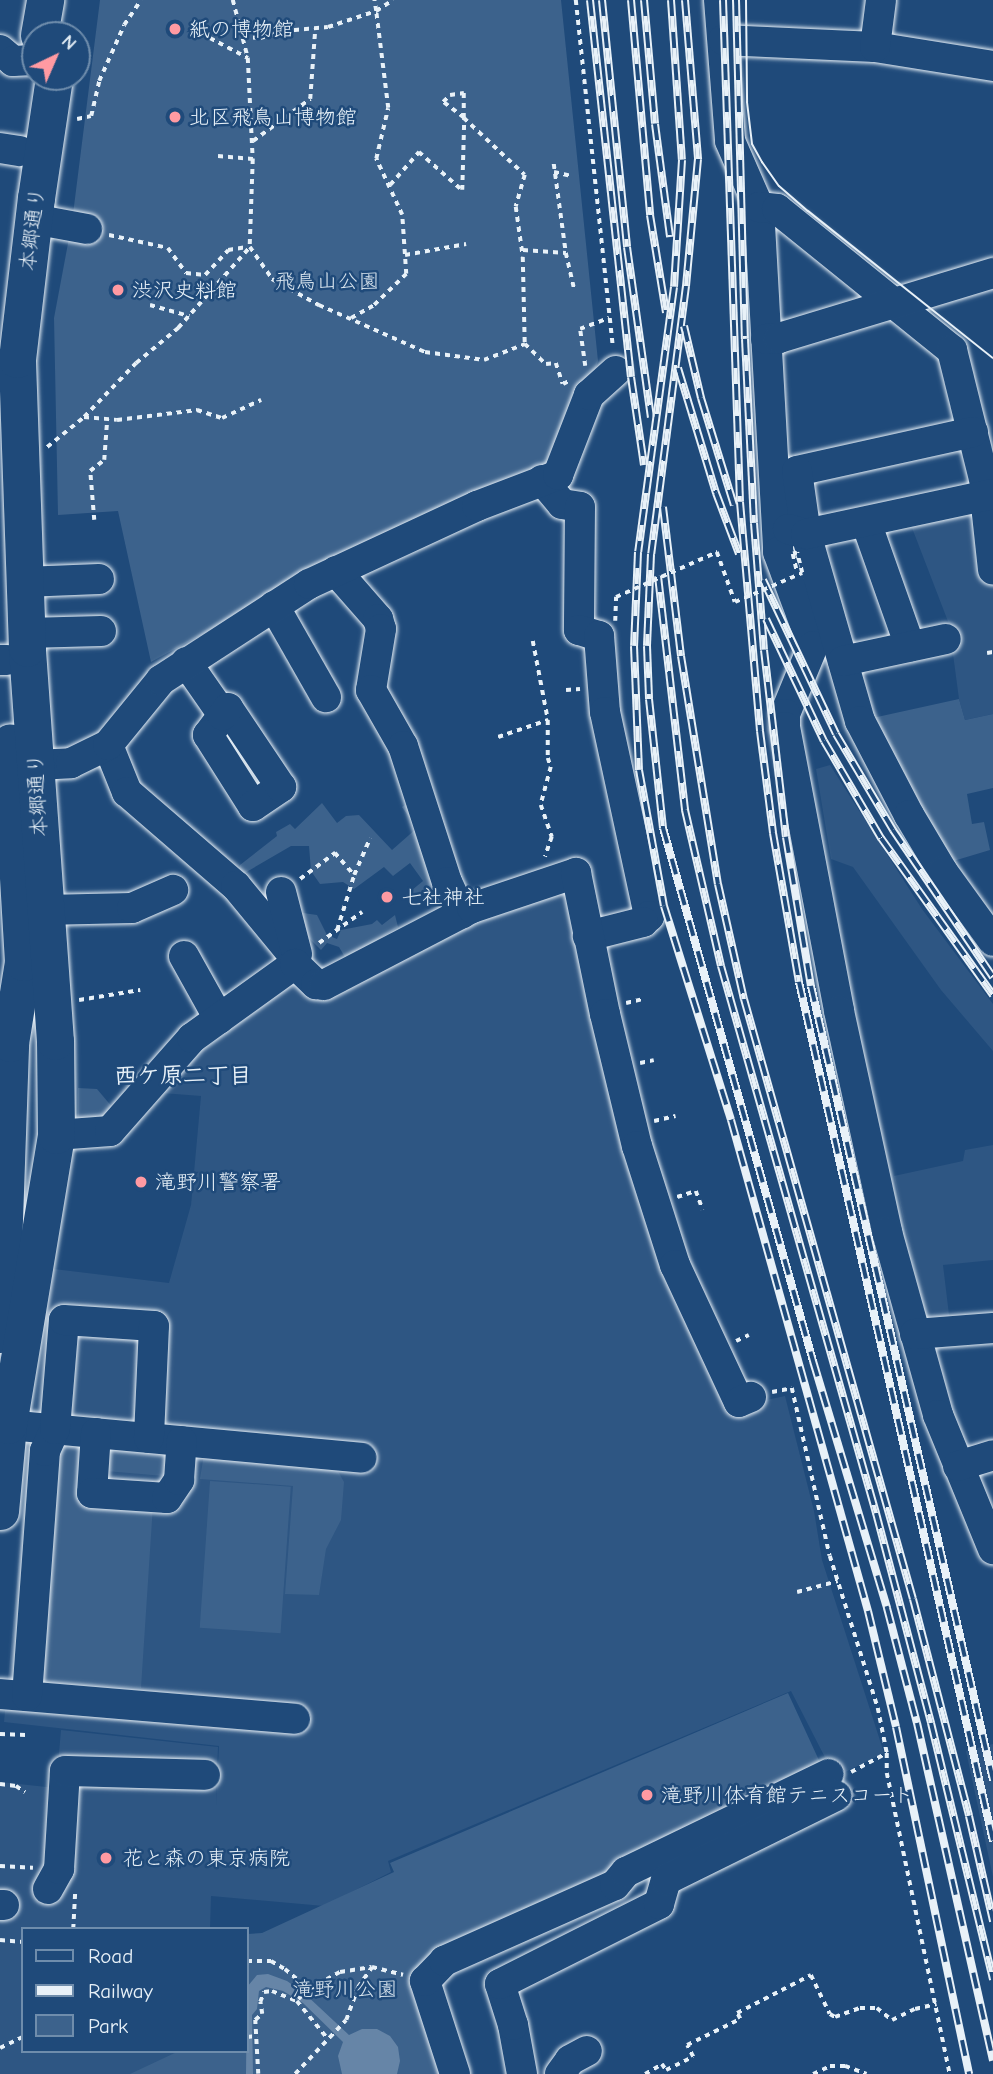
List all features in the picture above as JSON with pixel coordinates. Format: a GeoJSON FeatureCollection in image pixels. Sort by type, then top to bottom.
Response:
{"type":"FeatureCollection","features":[{"type":"Feature","properties":{"kind":"main road"},"geometry":{"type":"LineString","coordinates":[[41,21],[45,0]]}},
{"type":"Feature","properties":{"kind":"main road"},"geometry":{"type":"LineString","coordinates":[[63,21],[67,0]]}},
{"type":"Feature","properties":{"kind":"main road","name":"本郷通り"},"geometry":{"type":"LineString","coordinates":[[0,310],[10,149],[26,91]]}},
{"type":"Feature","properties":{"kind":"main road","name":"本郷通り"},"geometry":{"type":"LineString","coordinates":[[11,651],[24,582],[17,359],[33,219],[52,91]]}},
{"type":"Feature","properties":{"kind":"main road","name":"本郷通り"},"geometry":{"type":"LineString","coordinates":[[0,488],[11,651],[23,962],[10,1043],[6,1152],[11,1270],[8,1425],[0,1511]]}},
{"type":"Feature","properties":{"kind":"main road","name":"本郷通り"},"geometry":{"type":"LineString","coordinates":[[0,1334],[11,1270],[55,1144],[55,1041],[44,909],[16,784]]}},
{"type":"Feature","properties":{"kind":"main road"},"geometry":{"type":"LineString","coordinates":[[6,1152],[55,1144]]}},
{"type":"Feature","properties":{"kind":"street"},"geometry":{"type":"LineString","coordinates":[[719,0],[730,141],[759,207],[778,552],[811,634],[813,646],[785,714],[785,726],[859,1107],[915,1334],[938,1415],[993,1549]]}},
{"type":"Feature","properties":{"kind":"street"},"geometry":{"type":"LineString","coordinates":[[875,47],[881,0]]}},
{"type":"Feature","properties":{"kind":"street"},"geometry":{"type":"LineString","coordinates":[[723,40],[875,47],[993,66]]}},
{"type":"Feature","properties":{"kind":"street"},"geometry":{"type":"LineString","coordinates":[[0,50],[13,61],[21,60]]}},
{"type":"Feature","properties":{"kind":"street"},"geometry":{"type":"LineString","coordinates":[[759,207],[777,209],[952,350],[989,495],[993,570]]}},
{"type":"Feature","properties":{"kind":"street"},"geometry":{"type":"LineString","coordinates":[[33,219],[87,229]]}},
{"type":"Feature","properties":{"kind":"street"},"geometry":{"type":"LineString","coordinates":[[766,339],[779,338],[993,273]]}},
{"type":"Feature","properties":{"kind":"street"},"geometry":{"type":"LineString","coordinates":[[16,784],[71,763],[108,745],[161,680],[274,606],[336,571],[477,506],[558,475],[601,371]]}},
{"type":"Feature","properties":{"kind":"street"},"geometry":{"type":"LineString","coordinates":[[973,432],[797,471],[806,534],[860,721],[943,872],[993,941]]}},
{"type":"Feature","properties":{"kind":"street"},"geometry":{"type":"LineString","coordinates":[[542,481],[562,504],[580,507],[579,630],[599,636],[605,712],[649,916],[643,922],[588,936]]}},
{"type":"Feature","properties":{"kind":"street"},"geometry":{"type":"LineString","coordinates":[[777,530],[790,529],[806,534],[989,495]]}},
{"type":"Feature","properties":{"kind":"street"},"geometry":{"type":"LineString","coordinates":[[866,522],[910,646]]}},
{"type":"Feature","properties":{"kind":"street"},"geometry":{"type":"LineString","coordinates":[[336,571],[379,619],[380,629],[371,690],[403,746],[447,882],[461,914]]}},
{"type":"Feature","properties":{"kind":"street"},"geometry":{"type":"LineString","coordinates":[[24,582],[99,579]]}},
{"type":"Feature","properties":{"kind":"street"},"geometry":{"type":"LineString","coordinates":[[274,606],[326,697]]}},
{"type":"Feature","properties":{"kind":"street"},"geometry":{"type":"LineString","coordinates":[[11,651],[101,631]]}},
{"type":"Feature","properties":{"kind":"street"},"geometry":{"type":"LineString","coordinates":[[843,661],[946,639]]}},
{"type":"Feature","properties":{"kind":"street"},"geometry":{"type":"LineString","coordinates":[[186,662],[223,715]]}},
{"type":"Feature","properties":{"kind":"street"},"geometry":{"type":"LineString","coordinates":[[108,745],[127,792],[236,886],[293,955],[295,963],[316,984],[324,985],[499,896],[576,873],[636,1146],[675,1265],[739,1402],[759,1395]]}},
{"type":"Feature","properties":{"kind":"street"},"geometry":{"type":"LineString","coordinates":[[44,909],[132,908],[173,890]]}},
{"type":"Feature","properties":{"kind":"street"},"geometry":{"type":"LineString","coordinates":[[55,1144],[110,1130],[192,1038],[295,963],[298,951],[281,892]]}},
{"type":"Feature","properties":{"kind":"street"},"geometry":{"type":"LineString","coordinates":[[184,956],[219,1019]]}},
{"type":"Feature","properties":{"kind":"street"},"geometry":{"type":"LineString","coordinates":[[149,1438],[154,1326],[64,1320],[55,1429],[45,1451],[14,1695],[295,1719]]}},
{"type":"Feature","properties":{"kind":"street"},"geometry":{"type":"LineString","coordinates":[[915,1334],[993,1328]]}},
{"type":"Feature","properties":{"kind":"street"},"geometry":{"type":"LineString","coordinates":[[8,1425],[361,1458]]}},
{"type":"Feature","properties":{"kind":"street"},"geometry":{"type":"LineString","coordinates":[[96,1433],[92,1493],[166,1498],[179,1480],[182,1441]]}},
{"type":"Feature","properties":{"kind":"street"},"geometry":{"type":"LineString","coordinates":[[958,1466],[993,1455]]}},
{"type":"Feature","properties":{"kind":"street"},"geometry":{"type":"LineString","coordinates":[[48,1889],[60,1869],[65,1771],[205,1775]]}},
{"type":"Feature","properties":{"kind":"street"},"geometry":{"type":"LineString","coordinates":[[455,2074],[425,1981],[444,1961],[615,1885],[626,1872],[832,1785]]}},
{"type":"Feature","properties":{"kind":"street"},"geometry":{"type":"LineString","coordinates":[[522,2074],[513,2025],[500,1984],[659,1904],[666,1880],[832,1785]]}},
{"type":"Feature","properties":{"kind":"street"},"geometry":{"type":"LineString","coordinates":[[560,2074],[570,2060],[587,2051]]}},
{"type":"Feature","properties":{"kind":"path"},"geometry":{"type":"LineString","coordinates":[[77,119],[92,116],[99,81],[124,25],[141,0]]}},
{"type":"Feature","properties":{"kind":"path"},"geometry":{"type":"LineString","coordinates":[[233,0],[248,58],[253,141],[250,247],[272,279],[425,352],[484,360],[525,344]]}},
{"type":"Feature","properties":{"kind":"path"},"geometry":{"type":"LineString","coordinates":[[351,318],[374,305],[406,274],[402,215],[376,159],[388,108],[374,0]]}},
{"type":"Feature","properties":{"kind":"path"},"geometry":{"type":"LineString","coordinates":[[243,37],[260,38],[284,31],[328,27],[376,11],[393,0]]}},
{"type":"Feature","properties":{"kind":"path"},"geometry":{"type":"LineString","coordinates":[[576,0],[608,318],[601,371]]}},
{"type":"Feature","properties":{"kind":"path"},"geometry":{"type":"LineString","coordinates":[[253,141],[310,99],[315,28]]}},
{"type":"Feature","properties":{"kind":"path"},"geometry":{"type":"LineString","coordinates":[[210,38],[248,58]]}},
{"type":"Feature","properties":{"kind":"path"},"geometry":{"type":"LineString","coordinates":[[390,185],[419,152],[461,190],[464,118],[464,93],[450,95],[443,102],[464,118],[525,174],[516,207],[523,250],[525,344],[546,364],[556,363],[563,384],[575,378]]}},
{"type":"Feature","properties":{"kind":"path"},"geometry":{"type":"LineString","coordinates":[[218,156],[253,159]]}},
{"type":"Feature","properties":{"kind":"path"},"geometry":{"type":"LineString","coordinates":[[554,164],[566,253],[575,289]]}},
{"type":"Feature","properties":{"kind":"path"},"geometry":{"type":"LineString","coordinates":[[554,172],[572,176]]}},
{"type":"Feature","properties":{"kind":"path"},"geometry":{"type":"LineString","coordinates":[[87,229],[168,248],[186,273],[205,275],[228,250],[250,247]]}},
{"type":"Feature","properties":{"kind":"path"},"geometry":{"type":"LineString","coordinates":[[405,255],[466,244]]}},
{"type":"Feature","properties":{"kind":"path"},"geometry":{"type":"LineString","coordinates":[[46,449],[84,417],[136,363],[189,316],[250,247]]}},
{"type":"Feature","properties":{"kind":"path"},"geometry":{"type":"LineString","coordinates":[[523,250],[566,253]]}},
{"type":"Feature","properties":{"kind":"path"},"geometry":{"type":"LineString","coordinates":[[150,305],[189,316]]}},
{"type":"Feature","properties":{"kind":"path"},"geometry":{"type":"LineString","coordinates":[[601,371],[580,329],[608,318]]}},
{"type":"Feature","properties":{"kind":"path"},"geometry":{"type":"LineString","coordinates":[[84,417],[107,419],[197,410],[222,418],[261,400]]}},
{"type":"Feature","properties":{"kind":"path"},"geometry":{"type":"LineString","coordinates":[[94,520],[90,471],[104,460],[107,419]]}},
{"type":"Feature","properties":{"kind":"path"},"geometry":{"type":"LineString","coordinates":[[616,597],[717,552],[735,602],[803,573],[797,553],[793,554],[797,572]]}},
{"type":"Feature","properties":{"kind":"path"},"geometry":{"type":"LineString","coordinates":[[533,641],[548,720],[548,758],[551,767],[541,805],[552,837],[544,859]]}},
{"type":"Feature","properties":{"kind":"path"},"geometry":{"type":"LineString","coordinates":[[987,653],[993,652]]}},
{"type":"Feature","properties":{"kind":"path"},"geometry":{"type":"LineString","coordinates":[[498,737],[548,720]]}},
{"type":"Feature","properties":{"kind":"path"},"geometry":{"type":"LineString","coordinates":[[337,930],[354,875],[370,838]]}},
{"type":"Feature","properties":{"kind":"path"},"geometry":{"type":"LineString","coordinates":[[322,864],[335,853],[354,875]]}},
{"type":"Feature","properties":{"kind":"path"},"geometry":{"type":"LineString","coordinates":[[295,963],[362,912]]}},
{"type":"Feature","properties":{"kind":"path"},"geometry":{"type":"LineString","coordinates":[[66,1002],[140,990]]}},
{"type":"Feature","properties":{"kind":"path"},"geometry":{"type":"LineString","coordinates":[[655,1203],[696,1191],[703,1210]]}},
{"type":"Feature","properties":{"kind":"path"},"geometry":{"type":"LineString","coordinates":[[759,1395],[792,1388],[838,1581],[878,1708],[887,1753],[887,1773],[950,2074]]}},
{"type":"Feature","properties":{"kind":"path"},"geometry":{"type":"LineString","coordinates":[[797,1591],[838,1581]]}},
{"type":"Feature","properties":{"kind":"path"},"geometry":{"type":"LineString","coordinates":[[0,1734],[26,1735]]}},
{"type":"Feature","properties":{"kind":"path"},"geometry":{"type":"LineString","coordinates":[[832,1785],[833,1781],[887,1753]]}},
{"type":"Feature","properties":{"kind":"path"},"geometry":{"type":"LineString","coordinates":[[0,1784],[16,1786],[25,1792]]}},
{"type":"Feature","properties":{"kind":"path"},"geometry":{"type":"LineString","coordinates":[[74,1908],[80,1908]]}},
{"type":"Feature","properties":{"kind":"path"},"geometry":{"type":"LineString","coordinates":[[0,1940],[21,1942]]}},
{"type":"Feature","properties":{"kind":"path"},"geometry":{"type":"LineString","coordinates":[[248,1961],[271,1961],[307,1990]]}},
{"type":"Feature","properties":{"kind":"path"},"geometry":{"type":"LineString","coordinates":[[297,2001],[307,1990],[340,1972],[372,1967],[425,1981]]}},
{"type":"Feature","properties":{"kind":"path"},"geometry":{"type":"LineString","coordinates":[[295,2074],[346,2020],[358,1987],[372,1967]]}},
{"type":"Feature","properties":{"kind":"path"},"geometry":{"type":"LineString","coordinates":[[645,2074],[663,2064],[666,2070],[693,2057],[687,2045],[740,2019],[737,2013],[811,1975],[830,2014],[835,2017],[860,2008],[877,2008],[892,2020],[915,2009],[936,2004]]}},
{"type":"Feature","properties":{"kind":"path"},"geometry":{"type":"LineString","coordinates":[[258,2074],[255,2020],[262,2014],[260,2001],[264,1992],[272,1990],[297,2001],[329,2037]]}},
{"type":"Feature","properties":{"kind":"path"},"geometry":{"type":"LineString","coordinates":[[248,2038],[257,2036]]}},
{"type":"Feature","properties":{"kind":"path"},"geometry":{"type":"LineString","coordinates":[[0,2048],[21,2038]]}},
{"type":"Feature","properties":{"kind":"path"},"geometry":{"type":"LineString","coordinates":[[813,2074],[830,2066],[845,2066],[867,2074]]}},
{"type":"Feature","properties":{"kind":"shaded area"},"geometry":{"type":"Polygon","coordinates":[[[993,500],[993,714],[965,720],[959,699],[949,624],[909,520],[993,500]]]}},
{"type":"Feature","properties":{"kind":"shaded area"},"geometry":{"type":"Polygon","coordinates":[[[830,765],[922,909],[993,1004],[993,1051],[941,990],[853,867],[831,859],[816,769],[830,765]]]}},
{"type":"Feature","properties":{"kind":"shaded area"},"geometry":{"type":"Polygon","coordinates":[[[569,879],[636,1160],[748,1404],[785,1396],[814,1511],[822,1560],[884,1753],[835,1777],[791,1691],[388,1861],[391,1872],[324,1906],[211,1896],[210,1927],[21,1927],[21,2053],[178,2053],[132,2074],[0,2074],[0,1782],[56,1788],[61,1730],[218,1747],[216,1806],[219,1746],[4,1722],[30,1439],[54,1269],[169,1283],[191,1205],[201,1096],[162,1093],[199,1053],[298,980],[569,879]]]}},
{"type":"Feature","properties":{"kind":"shaded area"},"geometry":{"type":"Polygon","coordinates":[[[993,1145],[993,1260],[943,1265],[950,1323],[926,1320],[894,1176],[963,1161],[965,1150],[993,1145]]]}},
{"type":"Feature","properties":{"kind":"shaded area"},"geometry":{"type":"Polygon","coordinates":[[[993,1744],[993,1877],[966,1751],[993,1744]]]}},
{"type":"Feature","properties":{"kind":"shaded area"},"geometry":{"type":"Polygon","coordinates":[[[268,1974],[287,1981],[304,1993],[349,2035],[362,2029],[377,2029],[390,2036],[398,2047],[400,2061],[397,2074],[342,2074],[338,2056],[343,2042],[303,2003],[283,1991],[266,1987],[259,1991],[257,2009],[252,2015],[253,2074],[246,2074],[248,1986],[257,1975],[268,1974]]]}},
{"type":"Feature","properties":{"kind":"green space","name":"飛鳥山公園"},"geometry":{"type":"Polygon","coordinates":[[[100,0],[561,0],[598,361],[560,471],[359,549],[151,662],[118,511],[58,515],[54,318],[72,222],[89,91],[91,91],[100,0]]]}},
{"type":"Feature","properties":{"kind":"green space"},"geometry":{"type":"Polygon","coordinates":[[[959,699],[965,720],[993,714],[993,788],[967,794],[972,824],[984,822],[990,850],[950,862],[868,719],[959,699]]]}},
{"type":"Feature","properties":{"kind":"green space"},"geometry":{"type":"Polygon","coordinates":[[[411,801],[434,882],[410,901],[406,895],[423,881],[410,863],[393,876],[384,867],[354,889],[343,882],[320,884],[311,871],[309,846],[291,846],[243,874],[239,870],[240,865],[277,836],[276,832],[290,824],[295,829],[322,803],[337,823],[346,816],[359,815],[392,850],[417,828],[402,807],[411,801]]]}},
{"type":"Feature","properties":{"kind":"green space"},"geometry":{"type":"Polygon","coordinates":[[[303,913],[317,915],[327,935],[337,939],[341,930],[372,924],[377,920],[382,925],[395,915],[398,927],[346,959],[339,947],[327,943],[321,950],[310,939],[301,944],[289,922],[303,913]]]}},
{"type":"Feature","properties":{"kind":"green space"},"geometry":{"type":"Polygon","coordinates":[[[78,1088],[97,1089],[113,1108],[101,1118],[78,1122],[78,1088]]]}},
{"type":"Feature","properties":{"kind":"green space"},"geometry":{"type":"Polygon","coordinates":[[[60,1444],[83,1446],[82,1502],[153,1505],[141,1688],[38,1682],[60,1444]]]}},
{"type":"Feature","properties":{"kind":"green space"},"geometry":{"type":"Polygon","coordinates":[[[108,1447],[172,1453],[170,1476],[106,1471],[108,1447]]]}},
{"type":"Feature","properties":{"kind":"green space"},"geometry":{"type":"Polygon","coordinates":[[[204,1454],[333,1466],[339,1473],[344,1482],[341,1520],[326,1549],[319,1595],[285,1594],[293,1486],[200,1479],[204,1454]]]}},
{"type":"Feature","properties":{"kind":"green space"},"geometry":{"type":"Polygon","coordinates":[[[210,1481],[291,1487],[281,1633],[200,1628],[210,1481]]]}},
{"type":"Feature","properties":{"kind":"green space","name":"滝野川公園"},"geometry":{"type":"Polygon","coordinates":[[[788,1693],[829,1782],[443,1961],[438,1996],[458,2074],[130,2074],[175,2053],[248,2053],[248,1934],[262,1933],[394,1872],[390,1863],[788,1693]]]}},
{"type":"Feature","properties":{"kind":"tram line"},"geometry":{"type":"LineString","coordinates":[[746,0],[747,102],[752,144],[762,162],[779,186],[808,211],[993,358]]}},
{"type":"Feature","properties":{"kind":"railway"},"geometry":{"type":"LineString","coordinates":[[590,0],[631,377],[644,465]]}},
{"type":"Feature","properties":{"kind":"railway"},"geometry":{"type":"LineString","coordinates":[[602,0],[627,247],[651,417]]}},
{"type":"Feature","properties":{"kind":"railway"},"geometry":{"type":"LineString","coordinates":[[631,0],[650,215],[666,313]]}},
{"type":"Feature","properties":{"kind":"railway"},"geometry":{"type":"LineString","coordinates":[[644,0],[655,124],[670,237]]}},
{"type":"Feature","properties":{"kind":"railway"},"geometry":{"type":"LineString","coordinates":[[671,0],[682,160],[674,287],[638,552],[634,646],[639,770],[664,906],[731,1120],[868,1611],[896,1727],[969,2074]]}},
{"type":"Feature","properties":{"kind":"railway"},"geometry":{"type":"LineString","coordinates":[[685,0],[698,159],[686,286],[651,554],[647,646],[649,699],[663,828],[813,1361],[887,1608],[917,1723],[993,2061]]}},
{"type":"Feature","properties":{"kind":"railway"},"geometry":{"type":"LineString","coordinates":[[723,0],[740,502],[760,731],[773,833],[799,982],[993,1841]]}},
{"type":"Feature","properties":{"kind":"railway"},"geometry":{"type":"LineString","coordinates":[[736,0],[745,339],[754,523],[764,650],[786,837],[811,986],[993,1780]]}},
{"type":"Feature","properties":{"kind":"railway"},"geometry":{"type":"LineString","coordinates":[[684,326],[701,398],[734,505]]}},
{"type":"Feature","properties":{"kind":"railway"},"geometry":{"type":"LineString","coordinates":[[678,368],[716,493],[739,554]]}},
{"type":"Feature","properties":{"kind":"railway"},"geometry":{"type":"LineString","coordinates":[[663,507],[681,656],[718,884],[744,999],[913,1599],[993,1921]]}},
{"type":"Feature","properties":{"kind":"railway"},"geometry":{"type":"LineString","coordinates":[[658,576],[685,810],[721,966],[876,1513],[931,1723],[993,1980]]}},
{"type":"Feature","properties":{"kind":"railway"},"geometry":{"type":"LineString","coordinates":[[763,580],[836,734],[893,830],[993,977]]}},
{"type":"Feature","properties":{"kind":"railway"},"geometry":{"type":"LineString","coordinates":[[766,619],[824,741],[881,838],[993,995]]}},
{"type":"Feature","properties":{"kind":"place","name":"紙の博物館"},"geometry":{"type":"Point","coordinates":[175,29]}},
{"type":"Feature","properties":{"kind":"place","name":"北区飛鳥山博物館"},"geometry":{"type":"Point","coordinates":[175,117]}},
{"type":"Feature","properties":{"kind":"place","name":"渋沢史料館"},"geometry":{"type":"Point","coordinates":[118,290]}},
{"type":"Feature","properties":{"kind":"place","name":"七社神社"},"geometry":{"type":"Point","coordinates":[387,897]}},
{"type":"Feature","properties":{"kind":"place","name":"滝野川警察署"},"geometry":{"type":"Point","coordinates":[141,1182]}},
{"type":"Feature","properties":{"kind":"place","name":"滝野川体育館テニスコート"},"geometry":{"type":"Point","coordinates":[647,1795]}},
{"type":"Feature","properties":{"kind":"place","name":"花と森の東京病院"},"geometry":{"type":"Point","coordinates":[106,1858]}},
{"type":"Feature","properties":{"kind":"district","name":"西ケ原二丁目"},"geometry":{"type":"Point","coordinates":[183,1076]}}]}
